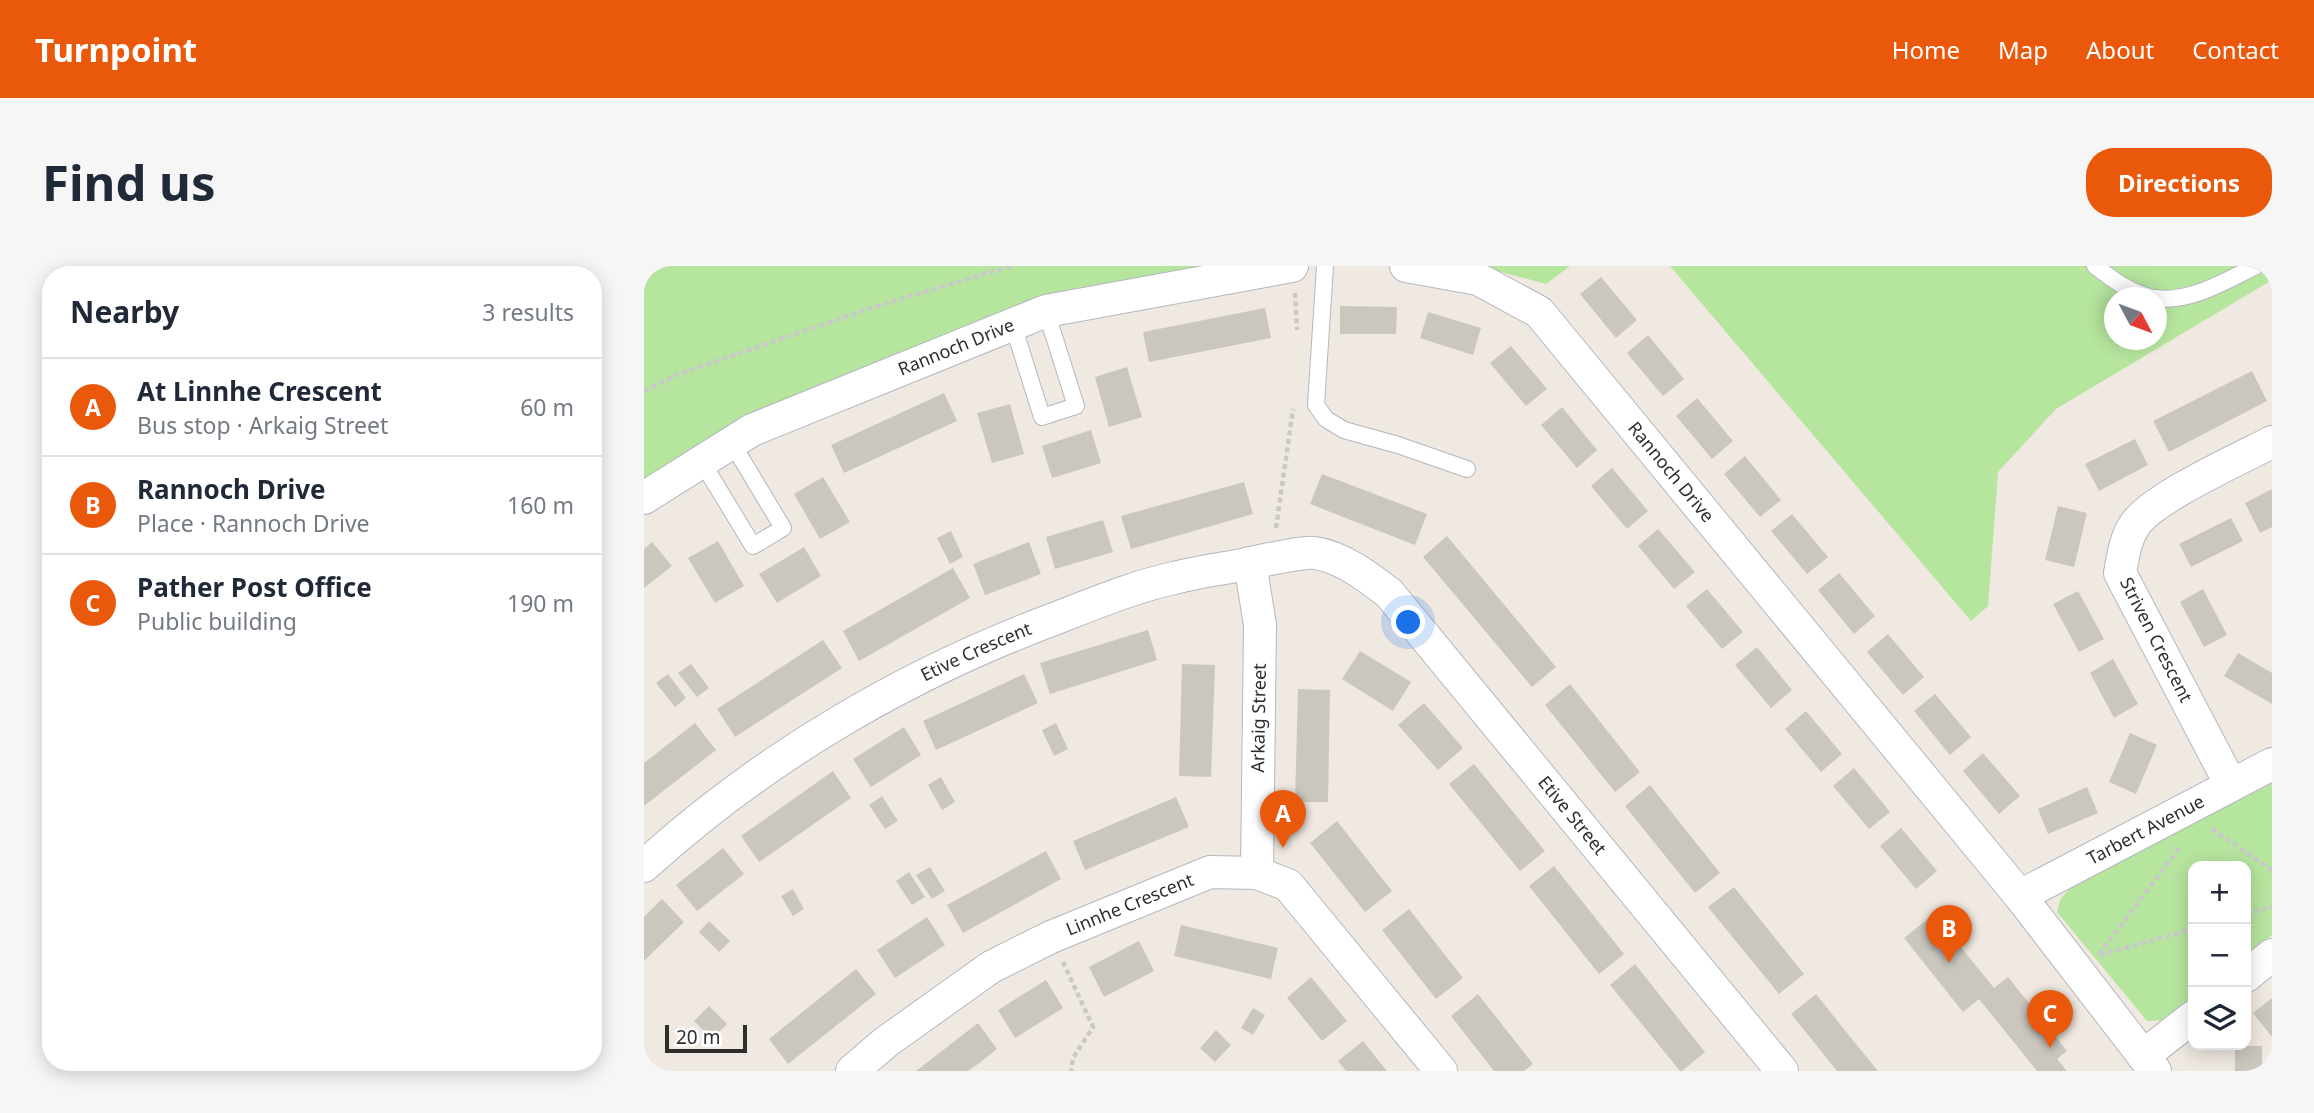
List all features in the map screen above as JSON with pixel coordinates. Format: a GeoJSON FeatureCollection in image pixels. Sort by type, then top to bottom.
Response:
{"type":"FeatureCollection","features":[{"type":"Feature","properties":{"kind":"street","name":"Rannoch Drive"},"geometry":{"type":"LineString","coordinates":[[1406,266],[1478,279],[1539,312],[2020,896],[2149,1064]]}},
{"type":"Feature","properties":{"kind":"street","name":"Rannoch Drive"},"geometry":{"type":"LineString","coordinates":[[644,498],[752,430],[1046,312],[1293,273]]}},
{"type":"Feature","properties":{"kind":"street","name":"Striven Crescent"},"geometry":{"type":"LineString","coordinates":[[2231,785],[2120,573],[2134,524],[2157,503],[2272,442]]}},
{"type":"Feature","properties":{"kind":"street","name":"Etive Crescent"},"geometry":{"type":"LineString","coordinates":[[644,866],[686,827],[769,766],[869,704],[933,669],[1002,638],[1172,578],[1314,553],[1356,569]]}},
{"type":"Feature","properties":{"kind":"street","name":"Arkaig Street"},"geometry":{"type":"LineString","coordinates":[[1257,873],[1261,562]]}},
{"type":"Feature","properties":{"kind":"street","name":"Etive Street"},"geometry":{"type":"LineString","coordinates":[[1356,569],[1389,593],[1782,1071]]}},
{"type":"Feature","properties":{"kind":"street","name":"Tarbert Avenue"},"geometry":{"type":"LineString","coordinates":[[2020,896],[2272,764]]}},
{"type":"Feature","properties":{"kind":"street","name":"Linnhe Crescent"},"geometry":{"type":"LineString","coordinates":[[852,1071],[886,1042],[991,967],[1051,937],[1210,872],[1257,873],[1288,885],[1441,1071]]}},
{"type":"Feature","properties":{"kind":"street"},"geometry":{"type":"LineString","coordinates":[[2251,972],[2272,955]]}},
{"type":"Feature","properties":{"kind":"street"},"geometry":{"type":"LineString","coordinates":[[2149,1064],[2188,1022]]}},
{"type":"Feature","properties":{"kind":"lane"},"geometry":{"type":"LineString","coordinates":[[1325,266],[1316,405],[1326,419],[1344,430],[1467,469]]}},
{"type":"Feature","properties":{"kind":"lane"},"geometry":{"type":"LineString","coordinates":[[2095,266],[2126,287]]}},
{"type":"Feature","properties":{"kind":"lane"},"geometry":{"type":"LineString","coordinates":[[2167,300],[2207,289],[2256,266]]}},
{"type":"Feature","properties":{"kind":"lane"},"geometry":{"type":"LineString","coordinates":[[1013,325],[1042,417],[1076,407],[1046,312]]}},
{"type":"Feature","properties":{"kind":"lane"},"geometry":{"type":"LineString","coordinates":[[702,462],[753,546],[783,528],[732,443]]}},
{"type":"Feature","properties":{"kind":"path"},"geometry":{"type":"LineString","coordinates":[[644,391],[679,373],[861,311],[1011,266]]}},
{"type":"Feature","properties":{"kind":"path"},"geometry":{"type":"LineString","coordinates":[[1293,273],[1297,334]]}},
{"type":"Feature","properties":{"kind":"path"},"geometry":{"type":"LineString","coordinates":[[1261,562],[1293,424],[1294,398]]}},
{"type":"Feature","properties":{"kind":"path"},"geometry":{"type":"LineString","coordinates":[[2184,810],[2272,870]]}},
{"type":"Feature","properties":{"kind":"path"},"geometry":{"type":"LineString","coordinates":[[2184,842],[2098,956],[2188,930]]}},
{"type":"Feature","properties":{"kind":"path"},"geometry":{"type":"LineString","coordinates":[[2251,913],[2272,907]]}},
{"type":"Feature","properties":{"kind":"path"},"geometry":{"type":"LineString","coordinates":[[1051,937],[1093,1027],[1073,1058],[1071,1071]]}},
{"type":"Feature","properties":{"kind":"green space"},"geometry":{"type":"Polygon","coordinates":[[[644,266],[1203,266],[1065,293],[644,483],[644,266]]]}},
{"type":"Feature","properties":{"kind":"green space"},"geometry":{"type":"Polygon","coordinates":[[[1479,266],[1570,266],[1546,284],[1479,266]]]}},
{"type":"Feature","properties":{"kind":"green space"},"geometry":{"type":"Polygon","coordinates":[[[1670,266],[2272,266],[2272,280],[2167,343],[2167,287],[2104,287],[2104,350],[2155,350],[2056,409],[1998,472],[1988,606],[1971,621],[1670,266]]]}},
{"type":"Feature","properties":{"kind":"green space"},"geometry":{"type":"Polygon","coordinates":[[[2272,783],[2272,935],[2251,952],[2251,861],[2188,861],[2188,1003],[2168,1020],[2147,1021],[2057,912],[2061,898],[2073,885],[2272,783]]]}},
{"type":"Feature","properties":{"kind":"building"},"geometry":{"type":"Polygon","coordinates":[[[1601,277],[1637,320],[1616,338],[1580,294],[1601,277]]]}},
{"type":"Feature","properties":{"kind":"building"},"geometry":{"type":"Polygon","coordinates":[[[1340,306],[1397,307],[1396,334],[1340,334],[1340,306]]]}},
{"type":"Feature","properties":{"kind":"building"},"geometry":{"type":"Polygon","coordinates":[[[1265,308],[1271,338],[1149,362],[1143,332],[1265,308]]]}},
{"type":"Feature","properties":{"kind":"building"},"geometry":{"type":"Polygon","coordinates":[[[1428,312],[1481,328],[1473,355],[1420,338],[1428,312]]]}},
{"type":"Feature","properties":{"kind":"building"},"geometry":{"type":"Polygon","coordinates":[[[1648,335],[1684,379],[1663,396],[1627,353],[1648,335]]]}},
{"type":"Feature","properties":{"kind":"building"},"geometry":{"type":"Polygon","coordinates":[[[1511,346],[1547,389],[1526,406],[1490,363],[1511,346]]]}},
{"type":"Feature","properties":{"kind":"building"},"geometry":{"type":"Polygon","coordinates":[[[1127,367],[1142,417],[1109,427],[1095,377],[1127,367]]]}},
{"type":"Feature","properties":{"kind":"building"},"geometry":{"type":"Polygon","coordinates":[[[2252,371],[2267,401],[2169,452],[2153,421],[2252,371]]]}},
{"type":"Feature","properties":{"kind":"building"},"geometry":{"type":"Polygon","coordinates":[[[944,393],[957,421],[844,473],[831,445],[944,393]]]}},
{"type":"Feature","properties":{"kind":"building"},"geometry":{"type":"Polygon","coordinates":[[[1697,398],[1733,441],[1712,459],[1676,416],[1697,398]]]}},
{"type":"Feature","properties":{"kind":"building"},"geometry":{"type":"Polygon","coordinates":[[[1010,404],[1024,454],[992,463],[977,413],[1010,404]]]}},
{"type":"Feature","properties":{"kind":"building"},"geometry":{"type":"Polygon","coordinates":[[[1562,407],[1597,450],[1577,468],[1541,425],[1562,407]]]}},
{"type":"Feature","properties":{"kind":"building"},"geometry":{"type":"Polygon","coordinates":[[[1091,430],[1101,463],[1052,478],[1042,446],[1091,430]]]}},
{"type":"Feature","properties":{"kind":"building"},"geometry":{"type":"Polygon","coordinates":[[[2135,439],[2148,465],[2099,491],[2085,464],[2135,439]]]}},
{"type":"Feature","properties":{"kind":"building"},"geometry":{"type":"Polygon","coordinates":[[[1745,456],[1781,500],[1760,517],[1724,474],[1745,456]]]}},
{"type":"Feature","properties":{"kind":"building"},"geometry":{"type":"Polygon","coordinates":[[[1612,468],[1648,511],[1627,529],[1591,486],[1612,468]]]}},
{"type":"Feature","properties":{"kind":"building"},"geometry":{"type":"Polygon","coordinates":[[[1322,474],[1427,514],[1415,545],[1310,504],[1322,474]]]}},
{"type":"Feature","properties":{"kind":"building"},"geometry":{"type":"Polygon","coordinates":[[[823,477],[850,522],[820,539],[794,494],[823,477]]]}},
{"type":"Feature","properties":{"kind":"building"},"geometry":{"type":"Polygon","coordinates":[[[1244,482],[1253,514],[1131,549],[1121,516],[1244,482]]]}},
{"type":"Feature","properties":{"kind":"building"},"geometry":{"type":"Polygon","coordinates":[[[2272,489],[2272,527],[2260,533],[2245,503],[2272,489]]]}},
{"type":"Feature","properties":{"kind":"building"},"geometry":{"type":"Polygon","coordinates":[[[2058,506],[2087,513],[2074,567],[2045,560],[2058,506]]]}},
{"type":"Feature","properties":{"kind":"building"},"geometry":{"type":"Polygon","coordinates":[[[1792,514],[1828,557],[1807,574],[1771,531],[1792,514]]]}},
{"type":"Feature","properties":{"kind":"building"},"geometry":{"type":"Polygon","coordinates":[[[2231,518],[2243,541],[2191,567],[2179,544],[2231,518]]]}},
{"type":"Feature","properties":{"kind":"building"},"geometry":{"type":"Polygon","coordinates":[[[1103,520],[1113,552],[1055,569],[1046,537],[1103,520]]]}},
{"type":"Feature","properties":{"kind":"building"},"geometry":{"type":"Polygon","coordinates":[[[1658,529],[1695,572],[1674,589],[1638,546],[1658,529]]]}},
{"type":"Feature","properties":{"kind":"building"},"geometry":{"type":"Polygon","coordinates":[[[951,531],[963,557],[950,564],[937,538],[951,531]]]}},
{"type":"Feature","properties":{"kind":"building"},"geometry":{"type":"Polygon","coordinates":[[[1447,536],[1556,667],[1532,687],[1423,557],[1447,536]]]}},
{"type":"Feature","properties":{"kind":"building"},"geometry":{"type":"Polygon","coordinates":[[[718,541],[744,586],[715,603],[688,558],[718,541]]]}},
{"type":"Feature","properties":{"kind":"building"},"geometry":{"type":"Polygon","coordinates":[[[652,542],[672,566],[644,588],[644,549],[652,542]]]}},
{"type":"Feature","properties":{"kind":"building"},"geometry":{"type":"Polygon","coordinates":[[[1029,542],[1041,574],[985,595],[973,564],[1029,542]]]}},
{"type":"Feature","properties":{"kind":"building"},"geometry":{"type":"Polygon","coordinates":[[[804,547],[821,576],[777,603],[759,574],[804,547]]]}},
{"type":"Feature","properties":{"kind":"building"},"geometry":{"type":"Polygon","coordinates":[[[953,568],[970,598],[859,661],[843,631],[953,568]]]}},
{"type":"Feature","properties":{"kind":"building"},"geometry":{"type":"Polygon","coordinates":[[[1839,573],[1875,616],[1854,634],[1818,590],[1839,573]]]}},
{"type":"Feature","properties":{"kind":"building"},"geometry":{"type":"Polygon","coordinates":[[[1707,589],[1743,632],[1722,649],[1686,606],[1707,589]]]}},
{"type":"Feature","properties":{"kind":"building"},"geometry":{"type":"Polygon","coordinates":[[[2203,589],[2227,635],[2204,647],[2180,602],[2203,589]]]}},
{"type":"Feature","properties":{"kind":"building"},"geometry":{"type":"Polygon","coordinates":[[[2078,591],[2104,639],[2079,652],[2053,604],[2078,591]]]}},
{"type":"Feature","properties":{"kind":"building"},"geometry":{"type":"Polygon","coordinates":[[[1148,630],[1157,660],[1050,694],[1040,663],[1148,630]]]}},
{"type":"Feature","properties":{"kind":"building"},"geometry":{"type":"Polygon","coordinates":[[[1888,634],[1924,677],[1903,695],[1867,652],[1888,634]]]}},
{"type":"Feature","properties":{"kind":"building"},"geometry":{"type":"Polygon","coordinates":[[[823,640],[842,668],[735,737],[717,709],[823,640]]]}},
{"type":"Feature","properties":{"kind":"building"},"geometry":{"type":"Polygon","coordinates":[[[1757,647],[1792,690],[1771,708],[1735,665],[1757,647]]]}},
{"type":"Feature","properties":{"kind":"building"},"geometry":{"type":"Polygon","coordinates":[[[1360,651],[1411,682],[1393,711],[1342,679],[1360,651]]]}},
{"type":"Feature","properties":{"kind":"building"},"geometry":{"type":"Polygon","coordinates":[[[2238,653],[2272,673],[2272,704],[2224,676],[2238,653]]]}},
{"type":"Feature","properties":{"kind":"building"},"geometry":{"type":"Polygon","coordinates":[[[2113,659],[2138,704],[2114,718],[2090,673],[2113,659]]]}},
{"type":"Feature","properties":{"kind":"building"},"geometry":{"type":"Polygon","coordinates":[[[691,664],[709,688],[697,697],[678,673],[691,664]]]}},
{"type":"Feature","properties":{"kind":"building"},"geometry":{"type":"Polygon","coordinates":[[[1182,664],[1215,665],[1211,777],[1179,776],[1182,664]]]}},
{"type":"Feature","properties":{"kind":"building"},"geometry":{"type":"Polygon","coordinates":[[[668,674],[686,698],[675,707],[656,683],[668,674]]]}},
{"type":"Feature","properties":{"kind":"building"},"geometry":{"type":"Polygon","coordinates":[[[1024,674],[1038,703],[936,750],[923,721],[1024,674]]]}},
{"type":"Feature","properties":{"kind":"building"},"geometry":{"type":"Polygon","coordinates":[[[1570,684],[1640,772],[1615,792],[1545,705],[1570,684]]]}},
{"type":"Feature","properties":{"kind":"building"},"geometry":{"type":"Polygon","coordinates":[[[1298,689],[1330,690],[1328,802],[1295,802],[1298,689]]]}},
{"type":"Feature","properties":{"kind":"building"},"geometry":{"type":"Polygon","coordinates":[[[1935,694],[1971,737],[1950,755],[1914,711],[1935,694]]]}},
{"type":"Feature","properties":{"kind":"building"},"geometry":{"type":"Polygon","coordinates":[[[1424,703],[1463,748],[1438,770],[1398,725],[1424,703]]]}},
{"type":"Feature","properties":{"kind":"building"},"geometry":{"type":"Polygon","coordinates":[[[1806,711],[1842,754],[1821,772],[1785,729],[1806,711]]]}},
{"type":"Feature","properties":{"kind":"building"},"geometry":{"type":"Polygon","coordinates":[[[695,723],[716,750],[644,806],[644,763],[695,723]]]}},
{"type":"Feature","properties":{"kind":"building"},"geometry":{"type":"Polygon","coordinates":[[[1056,723],[1068,749],[1054,756],[1042,730],[1056,723]]]}},
{"type":"Feature","properties":{"kind":"building"},"geometry":{"type":"Polygon","coordinates":[[[904,727],[921,755],[871,787],[853,759],[904,727]]]}},
{"type":"Feature","properties":{"kind":"building"},"geometry":{"type":"Polygon","coordinates":[[[2130,733],[2157,745],[2136,794],[2109,782],[2130,733]]]}},
{"type":"Feature","properties":{"kind":"building"},"geometry":{"type":"Polygon","coordinates":[[[1983,753],[2020,796],[1999,814],[1963,771],[1983,753]]]}},
{"type":"Feature","properties":{"kind":"building"},"geometry":{"type":"Polygon","coordinates":[[[1474,764],[1545,851],[1520,871],[1449,784],[1474,764]]]}},
{"type":"Feature","properties":{"kind":"building"},"geometry":{"type":"Polygon","coordinates":[[[1854,768],[1890,812],[1869,829],[1833,786],[1854,768]]]}},
{"type":"Feature","properties":{"kind":"building"},"geometry":{"type":"Polygon","coordinates":[[[833,771],[851,798],[759,862],[741,836],[833,771]]]}},
{"type":"Feature","properties":{"kind":"building"},"geometry":{"type":"Polygon","coordinates":[[[941,777],[955,802],[942,810],[928,785],[941,777]]]}},
{"type":"Feature","properties":{"kind":"building"},"geometry":{"type":"Polygon","coordinates":[[[1650,785],[1720,873],[1695,893],[1625,806],[1650,785]]]}},
{"type":"Feature","properties":{"kind":"building"},"geometry":{"type":"Polygon","coordinates":[[[2087,787],[2098,813],[2048,834],[2038,809],[2087,787]]]}},
{"type":"Feature","properties":{"kind":"building"},"geometry":{"type":"Polygon","coordinates":[[[882,796],[898,821],[885,829],[869,805],[882,796]]]}},
{"type":"Feature","properties":{"kind":"building"},"geometry":{"type":"Polygon","coordinates":[[[1176,797],[1189,827],[1085,870],[1073,841],[1176,797]]]}},
{"type":"Feature","properties":{"kind":"building"},"geometry":{"type":"Polygon","coordinates":[[[1337,821],[1392,891],[1365,912],[1310,843],[1337,821]]]}},
{"type":"Feature","properties":{"kind":"building"},"geometry":{"type":"Polygon","coordinates":[[[1901,828],[1937,871],[1916,889],[1880,846],[1901,828]]]}},
{"type":"Feature","properties":{"kind":"building"},"geometry":{"type":"Polygon","coordinates":[[[723,848],[744,874],[697,911],[676,885],[723,848]]]}},
{"type":"Feature","properties":{"kind":"building"},"geometry":{"type":"Polygon","coordinates":[[[1046,851],[1061,879],[963,933],[947,905],[1046,851]]]}},
{"type":"Feature","properties":{"kind":"building"},"geometry":{"type":"Polygon","coordinates":[[[1554,866],[1624,954],[1599,974],[1529,886],[1554,866]]]}},
{"type":"Feature","properties":{"kind":"building"},"geometry":{"type":"Polygon","coordinates":[[[930,867],[945,891],[932,899],[916,875],[930,867]]]}},
{"type":"Feature","properties":{"kind":"building"},"geometry":{"type":"Polygon","coordinates":[[[909,872],[925,897],[912,905],[896,881],[909,872]]]}},
{"type":"Feature","properties":{"kind":"building"},"geometry":{"type":"Polygon","coordinates":[[[1734,887],[1804,974],[1779,994],[1708,907],[1734,887]]]}},
{"type":"Feature","properties":{"kind":"building"},"geometry":{"type":"Polygon","coordinates":[[[793,889],[804,909],[793,916],[781,896],[793,889]]]}},
{"type":"Feature","properties":{"kind":"building"},"geometry":{"type":"Polygon","coordinates":[[[662,899],[684,922],[644,961],[644,917],[662,899]]]}},
{"type":"Feature","properties":{"kind":"building"},"geometry":{"type":"Polygon","coordinates":[[[1409,909],[1463,978],[1436,999],[1382,930],[1409,909]]]}},
{"type":"Feature","properties":{"kind":"building"},"geometry":{"type":"Polygon","coordinates":[[[1934,914],[1994,988],[2008,977],[2067,1051],[2057,1059],[2067,1071],[2037,1071],[1979,999],[1963,1012],[1904,938],[1934,914]]]}},
{"type":"Feature","properties":{"kind":"building"},"geometry":{"type":"Polygon","coordinates":[[[927,917],[945,945],[895,978],[877,950],[927,917]]]}},
{"type":"Feature","properties":{"kind":"building"},"geometry":{"type":"Polygon","coordinates":[[[709,921],[730,941],[719,952],[699,932],[709,921]]]}},
{"type":"Feature","properties":{"kind":"building"},"geometry":{"type":"Polygon","coordinates":[[[1181,925],[1278,948],[1271,979],[1174,956],[1181,925]]]}},
{"type":"Feature","properties":{"kind":"building"},"geometry":{"type":"Polygon","coordinates":[[[1139,941],[1154,971],[1104,997],[1089,967],[1139,941]]]}},
{"type":"Feature","properties":{"kind":"building"},"geometry":{"type":"Polygon","coordinates":[[[1635,964],[1705,1052],[1682,1071],[1610,985],[1635,964]]]}},
{"type":"Feature","properties":{"kind":"building"},"geometry":{"type":"Polygon","coordinates":[[[856,969],[876,994],[788,1064],[769,1039],[856,969]]]}},
{"type":"Feature","properties":{"kind":"building"},"geometry":{"type":"Polygon","coordinates":[[[1311,977],[1347,1021],[1322,1041],[1287,998],[1311,977]]]}},
{"type":"Feature","properties":{"kind":"building"},"geometry":{"type":"Polygon","coordinates":[[[1046,980],[1063,1008],[1015,1038],[998,1010],[1046,980]]]}},
{"type":"Feature","properties":{"kind":"building"},"geometry":{"type":"Polygon","coordinates":[[[1478,994],[1533,1064],[1524,1071],[1494,1071],[1451,1016],[1478,994]]]}},
{"type":"Feature","properties":{"kind":"building"},"geometry":{"type":"Polygon","coordinates":[[[1816,994],[1878,1071],[1837,1071],[1791,1014],[1816,994]]]}},
{"type":"Feature","properties":{"kind":"building"},"geometry":{"type":"Polygon","coordinates":[[[2272,998],[2272,1037],[2253,1013],[2272,998]]]}},
{"type":"Feature","properties":{"kind":"building"},"geometry":{"type":"Polygon","coordinates":[[[709,1006],[727,1024],[712,1039],[694,1021],[709,1006]]]}},
{"type":"Feature","properties":{"kind":"building"},"geometry":{"type":"Polygon","coordinates":[[[1253,1008],[1265,1015],[1253,1035],[1241,1028],[1253,1008]]]}},
{"type":"Feature","properties":{"kind":"building"},"geometry":{"type":"Polygon","coordinates":[[[978,1023],[997,1049],[978,1064],[968,1071],[916,1071],[978,1023]]]}},
{"type":"Feature","properties":{"kind":"building"},"geometry":{"type":"Polygon","coordinates":[[[1216,1030],[1231,1045],[1215,1062],[1200,1048],[1216,1030]]]}},
{"type":"Feature","properties":{"kind":"building"},"geometry":{"type":"Polygon","coordinates":[[[1363,1041],[1387,1071],[1346,1071],[1338,1061],[1363,1041]]]}},
{"type":"Feature","properties":{"kind":"building"},"geometry":{"type":"Polygon","coordinates":[[[2251,1046],[2262,1046],[2262,1071],[2235,1071],[2235,1050],[2251,1050],[2251,1046]]]}},
{"type":"Feature","properties":{"kind":"place","name":"At Linnhe Crescent"},"geometry":{"type":"Point","coordinates":[1283,848]}},
{"type":"Feature","properties":{"kind":"place","name":"Rannoch Drive"},"geometry":{"type":"Point","coordinates":[1949,963]}},
{"type":"Feature","properties":{"kind":"place","name":"Pather Post Office"},"geometry":{"type":"Point","coordinates":[2050,1048]}}]}
